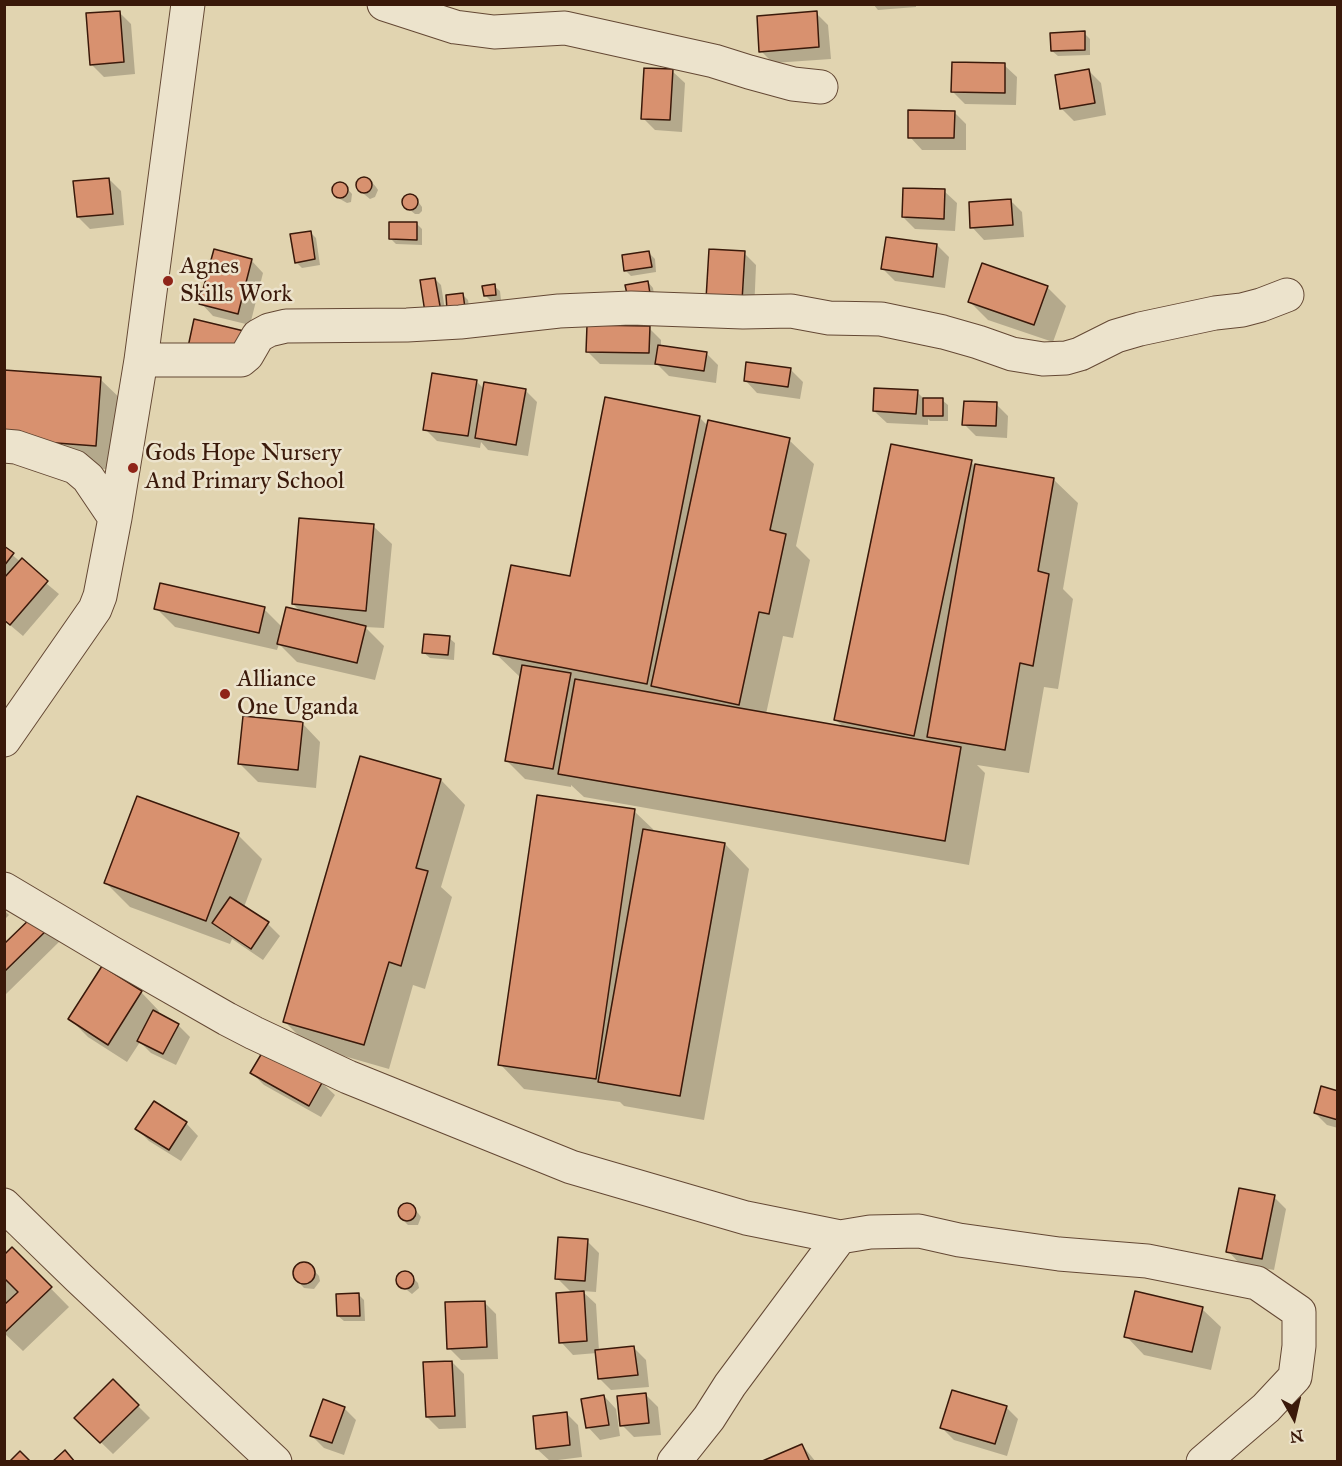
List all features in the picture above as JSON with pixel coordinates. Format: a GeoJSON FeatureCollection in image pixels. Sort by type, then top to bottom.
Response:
{"type":"FeatureCollection","features":[{"type":"Feature","properties":{"kind":"street"},"geometry":{"type":"LineString","coordinates":[[4,740],[98,602],[115,518],[141,360],[188,4]]}},
{"type":"Feature","properties":{"kind":"street"},"geometry":{"type":"LineString","coordinates":[[384,4],[455,27],[519,32],[565,28],[714,61],[793,84],[822,87]]}},
{"type":"Feature","properties":{"kind":"street"},"geometry":{"type":"LineString","coordinates":[[141,360],[241,360],[247,355],[258,336],[269,330],[286,326],[407,325],[460,322],[559,311],[631,308],[743,312],[791,311],[829,318],[880,319],[943,332],[1012,354],[1043,359],[1066,358],[1080,354],[1116,336],[1140,329],[1215,313],[1242,310],[1287,295]]}},
{"type":"Feature","properties":{"kind":"street"},"geometry":{"type":"LineString","coordinates":[[4,446],[16,447],[75,467],[88,478],[115,518]]}},
{"type":"Feature","properties":{"kind":"street"},"geometry":{"type":"LineString","coordinates":[[4,889],[236,1023],[348,1077],[571,1167],[746,1218],[840,1237],[919,1231],[959,1240],[1059,1254],[1147,1261],[1257,1283],[1299,1312],[1299,1346],[1295,1377],[1266,1408],[1203,1461]]}},
{"type":"Feature","properties":{"kind":"street"},"geometry":{"type":"LineString","coordinates":[[4,1205],[275,1461]]}},
{"type":"Feature","properties":{"kind":"street"},"geometry":{"type":"LineString","coordinates":[[674,1461],[709,1418],[730,1384],[840,1237]]}},
{"type":"Feature","properties":{"kind":"building"},"geometry":{"type":"Polygon","coordinates":[[[120,11],[124,62],[90,65],[86,13],[120,11]]]}},
{"type":"Feature","properties":{"kind":"building"},"geometry":{"type":"Polygon","coordinates":[[[817,11],[819,47],[759,52],[757,16],[817,11]]]}},
{"type":"Feature","properties":{"kind":"building"},"geometry":{"type":"Polygon","coordinates":[[[1085,31],[1085,50],[1051,51],[1050,33],[1085,31]]]}},
{"type":"Feature","properties":{"kind":"building"},"geometry":{"type":"Polygon","coordinates":[[[952,62],[1005,63],[1005,93],[951,92],[952,62]]]}},
{"type":"Feature","properties":{"kind":"building"},"geometry":{"type":"Polygon","coordinates":[[[644,68],[673,69],[670,120],[641,119],[644,68]]]}},
{"type":"Feature","properties":{"kind":"building"},"geometry":{"type":"Polygon","coordinates":[[[1089,69],[1095,103],[1060,109],[1055,75],[1089,69]]]}},
{"type":"Feature","properties":{"kind":"building"},"geometry":{"type":"Polygon","coordinates":[[[908,110],[955,111],[954,138],[908,138],[908,110]]]}},
{"type":"Feature","properties":{"kind":"building"},"geometry":{"type":"Polygon","coordinates":[[[361,177],[367,177],[372,185],[370,191],[361,193],[356,188],[356,182],[361,177]]]}},
{"type":"Feature","properties":{"kind":"building"},"geometry":{"type":"Polygon","coordinates":[[[109,178],[113,214],[77,217],[73,181],[109,178]]]}},
{"type":"Feature","properties":{"kind":"building"},"geometry":{"type":"Polygon","coordinates":[[[340,182],[348,190],[340,198],[332,190],[340,182]]]}},
{"type":"Feature","properties":{"kind":"building"},"geometry":{"type":"Polygon","coordinates":[[[903,188],[945,189],[944,219],[902,217],[903,188]]]}},
{"type":"Feature","properties":{"kind":"building"},"geometry":{"type":"Polygon","coordinates":[[[410,194],[418,202],[410,210],[402,202],[410,194]]]}},
{"type":"Feature","properties":{"kind":"building"},"geometry":{"type":"Polygon","coordinates":[[[1011,199],[1013,225],[970,228],[969,202],[1011,199]]]}},
{"type":"Feature","properties":{"kind":"building"},"geometry":{"type":"Polygon","coordinates":[[[389,222],[417,222],[417,240],[389,239],[389,222]]]}},
{"type":"Feature","properties":{"kind":"building"},"geometry":{"type":"Polygon","coordinates":[[[311,231],[315,259],[295,263],[290,234],[311,231]]]}},
{"type":"Feature","properties":{"kind":"building"},"geometry":{"type":"Polygon","coordinates":[[[886,237],[937,244],[933,277],[881,269],[886,237]]]}},
{"type":"Feature","properties":{"kind":"building"},"geometry":{"type":"Polygon","coordinates":[[[214,249],[252,259],[238,314],[199,304],[214,249]]]}},
{"type":"Feature","properties":{"kind":"building"},"geometry":{"type":"Polygon","coordinates":[[[709,249],[745,251],[742,301],[706,299],[709,249]]]}},
{"type":"Feature","properties":{"kind":"building"},"geometry":{"type":"Polygon","coordinates":[[[649,251],[652,267],[624,271],[622,255],[649,251]]]}},
{"type":"Feature","properties":{"kind":"building"},"geometry":{"type":"Polygon","coordinates":[[[982,263],[1048,286],[1034,325],[968,302],[982,263]]]}},
{"type":"Feature","properties":{"kind":"building"},"geometry":{"type":"Polygon","coordinates":[[[435,278],[442,317],[426,319],[420,280],[435,278]]]}},
{"type":"Feature","properties":{"kind":"building"},"geometry":{"type":"Polygon","coordinates":[[[648,281],[651,300],[629,303],[625,285],[648,281]]]}},
{"type":"Feature","properties":{"kind":"building"},"geometry":{"type":"Polygon","coordinates":[[[495,284],[496,295],[484,296],[482,286],[495,284]]]}},
{"type":"Feature","properties":{"kind":"building"},"geometry":{"type":"Polygon","coordinates":[[[463,293],[465,308],[447,310],[446,295],[463,293]]]}},
{"type":"Feature","properties":{"kind":"building"},"geometry":{"type":"Polygon","coordinates":[[[194,319],[244,331],[238,359],[188,347],[194,319]]]}},
{"type":"Feature","properties":{"kind":"building"},"geometry":{"type":"Polygon","coordinates":[[[587,325],[650,326],[649,353],[586,352],[587,325]]]}},
{"type":"Feature","properties":{"kind":"building"},"geometry":{"type":"Polygon","coordinates":[[[658,345],[707,352],[704,371],[655,364],[658,345]]]}},
{"type":"Feature","properties":{"kind":"building"},"geometry":{"type":"Polygon","coordinates":[[[746,362],[791,368],[788,387],[744,381],[746,362]]]}},
{"type":"Feature","properties":{"kind":"building"},"geometry":{"type":"Polygon","coordinates":[[[4,370],[101,377],[96,446],[4,439],[4,370]]]}},
{"type":"Feature","properties":{"kind":"building"},"geometry":{"type":"Polygon","coordinates":[[[432,373],[477,380],[468,436],[423,430],[432,373]]]}},
{"type":"Feature","properties":{"kind":"building"},"geometry":{"type":"Polygon","coordinates":[[[484,382],[526,389],[516,445],[475,438],[484,382]]]}},
{"type":"Feature","properties":{"kind":"building"},"geometry":{"type":"Polygon","coordinates":[[[874,388],[918,390],[916,414],[873,411],[874,388]]]}},
{"type":"Feature","properties":{"kind":"building"},"geometry":{"type":"Polygon","coordinates":[[[605,397],[700,416],[647,684],[493,654],[511,565],[570,576],[605,397]]]}},
{"type":"Feature","properties":{"kind":"building"},"geometry":{"type":"Polygon","coordinates":[[[923,398],[943,398],[943,416],[923,416],[923,398]]]}},
{"type":"Feature","properties":{"kind":"building"},"geometry":{"type":"Polygon","coordinates":[[[964,401],[997,402],[996,426],[962,425],[964,401]]]}},
{"type":"Feature","properties":{"kind":"building"},"geometry":{"type":"Polygon","coordinates":[[[708,420],[790,438],[770,530],[786,534],[769,614],[759,612],[739,705],[651,686],[708,420]]]}},
{"type":"Feature","properties":{"kind":"building"},"geometry":{"type":"Polygon","coordinates":[[[891,444],[972,460],[914,736],[834,720],[891,444]]]}},
{"type":"Feature","properties":{"kind":"building"},"geometry":{"type":"Polygon","coordinates":[[[975,464],[1054,478],[1038,571],[1049,574],[1033,666],[1020,663],[1005,750],[927,737],[975,464]]]}},
{"type":"Feature","properties":{"kind":"building"},"geometry":{"type":"Polygon","coordinates":[[[299,518],[374,524],[366,611],[292,604],[299,518]]]}},
{"type":"Feature","properties":{"kind":"building"},"geometry":{"type":"Polygon","coordinates":[[[4,546],[14,553],[4,566],[4,546]]]}},
{"type":"Feature","properties":{"kind":"building"},"geometry":{"type":"Polygon","coordinates":[[[22,558],[48,581],[10,625],[4,620],[4,578],[22,558]]]}},
{"type":"Feature","properties":{"kind":"building"},"geometry":{"type":"Polygon","coordinates":[[[160,583],[265,607],[259,633],[154,609],[160,583]]]}},
{"type":"Feature","properties":{"kind":"building"},"geometry":{"type":"Polygon","coordinates":[[[286,607],[366,626],[357,663],[277,644],[286,607]]]}},
{"type":"Feature","properties":{"kind":"building"},"geometry":{"type":"Polygon","coordinates":[[[424,634],[450,636],[448,655],[422,653],[424,634]]]}},
{"type":"Feature","properties":{"kind":"building"},"geometry":{"type":"Polygon","coordinates":[[[522,665],[571,673],[553,769],[505,761],[522,665]]]}},
{"type":"Feature","properties":{"kind":"building"},"geometry":{"type":"Polygon","coordinates":[[[575,679],[961,747],[945,841],[558,774],[575,679]]]}},
{"type":"Feature","properties":{"kind":"building"},"geometry":{"type":"Polygon","coordinates":[[[243,716],[303,722],[298,770],[238,764],[243,716]]]}},
{"type":"Feature","properties":{"kind":"building"},"geometry":{"type":"Polygon","coordinates":[[[360,756],[441,779],[416,868],[428,871],[401,966],[389,962],[364,1045],[283,1022],[360,756]]]}},
{"type":"Feature","properties":{"kind":"building"},"geometry":{"type":"Polygon","coordinates":[[[537,795],[635,809],[596,1079],[498,1065],[537,795]]]}},
{"type":"Feature","properties":{"kind":"building"},"geometry":{"type":"Polygon","coordinates":[[[137,796],[239,833],[206,921],[104,883],[137,796]]]}},
{"type":"Feature","properties":{"kind":"building"},"geometry":{"type":"Polygon","coordinates":[[[643,829],[725,843],[680,1096],[598,1082],[643,829]]]}},
{"type":"Feature","properties":{"kind":"building"},"geometry":{"type":"Polygon","coordinates":[[[230,897],[269,922],[251,949],[212,923],[230,897]]]}},
{"type":"Feature","properties":{"kind":"building"},"geometry":{"type":"Polygon","coordinates":[[[37,912],[51,926],[4,972],[4,944],[37,912]]]}},
{"type":"Feature","properties":{"kind":"building"},"geometry":{"type":"Polygon","coordinates":[[[102,966],[142,991],[108,1045],[68,1019],[102,966]]]}},
{"type":"Feature","properties":{"kind":"building"},"geometry":{"type":"Polygon","coordinates":[[[153,1010],[179,1024],[163,1054],[137,1041],[153,1010]]]}},
{"type":"Feature","properties":{"kind":"building"},"geometry":{"type":"Polygon","coordinates":[[[265,1048],[323,1081],[309,1106],[250,1073],[265,1048]]]}},
{"type":"Feature","properties":{"kind":"building"},"geometry":{"type":"Polygon","coordinates":[[[1321,1086],[1338,1091],[1338,1120],[1314,1113],[1321,1086]]]}},
{"type":"Feature","properties":{"kind":"building"},"geometry":{"type":"Polygon","coordinates":[[[154,1101],[187,1122],[169,1150],[135,1129],[154,1101]]]}},
{"type":"Feature","properties":{"kind":"building"},"geometry":{"type":"Polygon","coordinates":[[[1239,1188],[1275,1195],[1262,1259],[1226,1252],[1239,1188]]]}},
{"type":"Feature","properties":{"kind":"building"},"geometry":{"type":"Polygon","coordinates":[[[407,1203],[413,1206],[416,1212],[413,1218],[407,1221],[401,1218],[398,1212],[401,1206],[407,1203]]]}},
{"type":"Feature","properties":{"kind":"building"},"geometry":{"type":"Polygon","coordinates":[[[558,1237],[588,1239],[585,1281],[555,1279],[558,1237]]]}},
{"type":"Feature","properties":{"kind":"building"},"geometry":{"type":"Polygon","coordinates":[[[12,1247],[52,1287],[4,1333],[4,1305],[18,1292],[4,1278],[4,1255],[12,1247]]]}},
{"type":"Feature","properties":{"kind":"building"},"geometry":{"type":"Polygon","coordinates":[[[304,1262],[312,1265],[315,1273],[312,1281],[304,1284],[296,1281],[293,1273],[296,1265],[304,1262]]]}},
{"type":"Feature","properties":{"kind":"building"},"geometry":{"type":"Polygon","coordinates":[[[405,1271],[411,1274],[414,1280],[411,1286],[405,1289],[399,1286],[396,1280],[399,1274],[405,1271]]]}},
{"type":"Feature","properties":{"kind":"building"},"geometry":{"type":"Polygon","coordinates":[[[584,1291],[587,1341],[559,1343],[556,1293],[584,1291]]]}},
{"type":"Feature","properties":{"kind":"building"},"geometry":{"type":"Polygon","coordinates":[[[1135,1291],[1203,1307],[1192,1352],[1124,1337],[1135,1291]]]}},
{"type":"Feature","properties":{"kind":"building"},"geometry":{"type":"Polygon","coordinates":[[[359,1293],[360,1316],[337,1316],[336,1294],[359,1293]]]}},
{"type":"Feature","properties":{"kind":"building"},"geometry":{"type":"Polygon","coordinates":[[[485,1301],[487,1347],[447,1349],[445,1302],[485,1301]]]}},
{"type":"Feature","properties":{"kind":"building"},"geometry":{"type":"Polygon","coordinates":[[[634,1346],[638,1375],[598,1379],[595,1350],[634,1346]]]}},
{"type":"Feature","properties":{"kind":"building"},"geometry":{"type":"Polygon","coordinates":[[[452,1361],[455,1416],[426,1417],[423,1362],[452,1361]]]}},
{"type":"Feature","properties":{"kind":"building"},"geometry":{"type":"Polygon","coordinates":[[[113,1379],[139,1405],[100,1443],[74,1418],[113,1379]]]}},
{"type":"Feature","properties":{"kind":"building"},"geometry":{"type":"Polygon","coordinates":[[[952,1390],[1007,1406],[995,1444],[940,1428],[952,1390]]]}},
{"type":"Feature","properties":{"kind":"building"},"geometry":{"type":"Polygon","coordinates":[[[646,1393],[649,1423],[620,1426],[617,1396],[646,1393]]]}},
{"type":"Feature","properties":{"kind":"building"},"geometry":{"type":"Polygon","coordinates":[[[604,1395],[609,1425],[586,1428],[581,1399],[604,1395]]]}},
{"type":"Feature","properties":{"kind":"building"},"geometry":{"type":"Polygon","coordinates":[[[323,1399],[345,1407],[332,1443],[310,1436],[323,1399]]]}},
{"type":"Feature","properties":{"kind":"building"},"geometry":{"type":"Polygon","coordinates":[[[567,1412],[570,1445],[536,1449],[533,1416],[567,1412]]]}},
{"type":"Feature","properties":{"kind":"building"},"geometry":{"type":"Polygon","coordinates":[[[802,1444],[810,1462],[760,1462],[802,1444]]]}},
{"type":"Feature","properties":{"kind":"building"},"geometry":{"type":"Polygon","coordinates":[[[65,1450],[75,1462],[52,1462],[65,1450]]]}},
{"type":"Feature","properties":{"kind":"building"},"geometry":{"type":"Polygon","coordinates":[[[20,1451],[31,1462],[9,1462],[20,1451]]]}},
{"type":"Feature","properties":{"kind":"place","name":"Agnes Skills Work"},"geometry":{"type":"Point","coordinates":[168,281]}},
{"type":"Feature","properties":{"kind":"place","name":"Gods Hope Nursery And Primary School"},"geometry":{"type":"Point","coordinates":[133,468]}},
{"type":"Feature","properties":{"kind":"place","name":"Alliance One Uganda"},"geometry":{"type":"Point","coordinates":[225,694]}}]}
